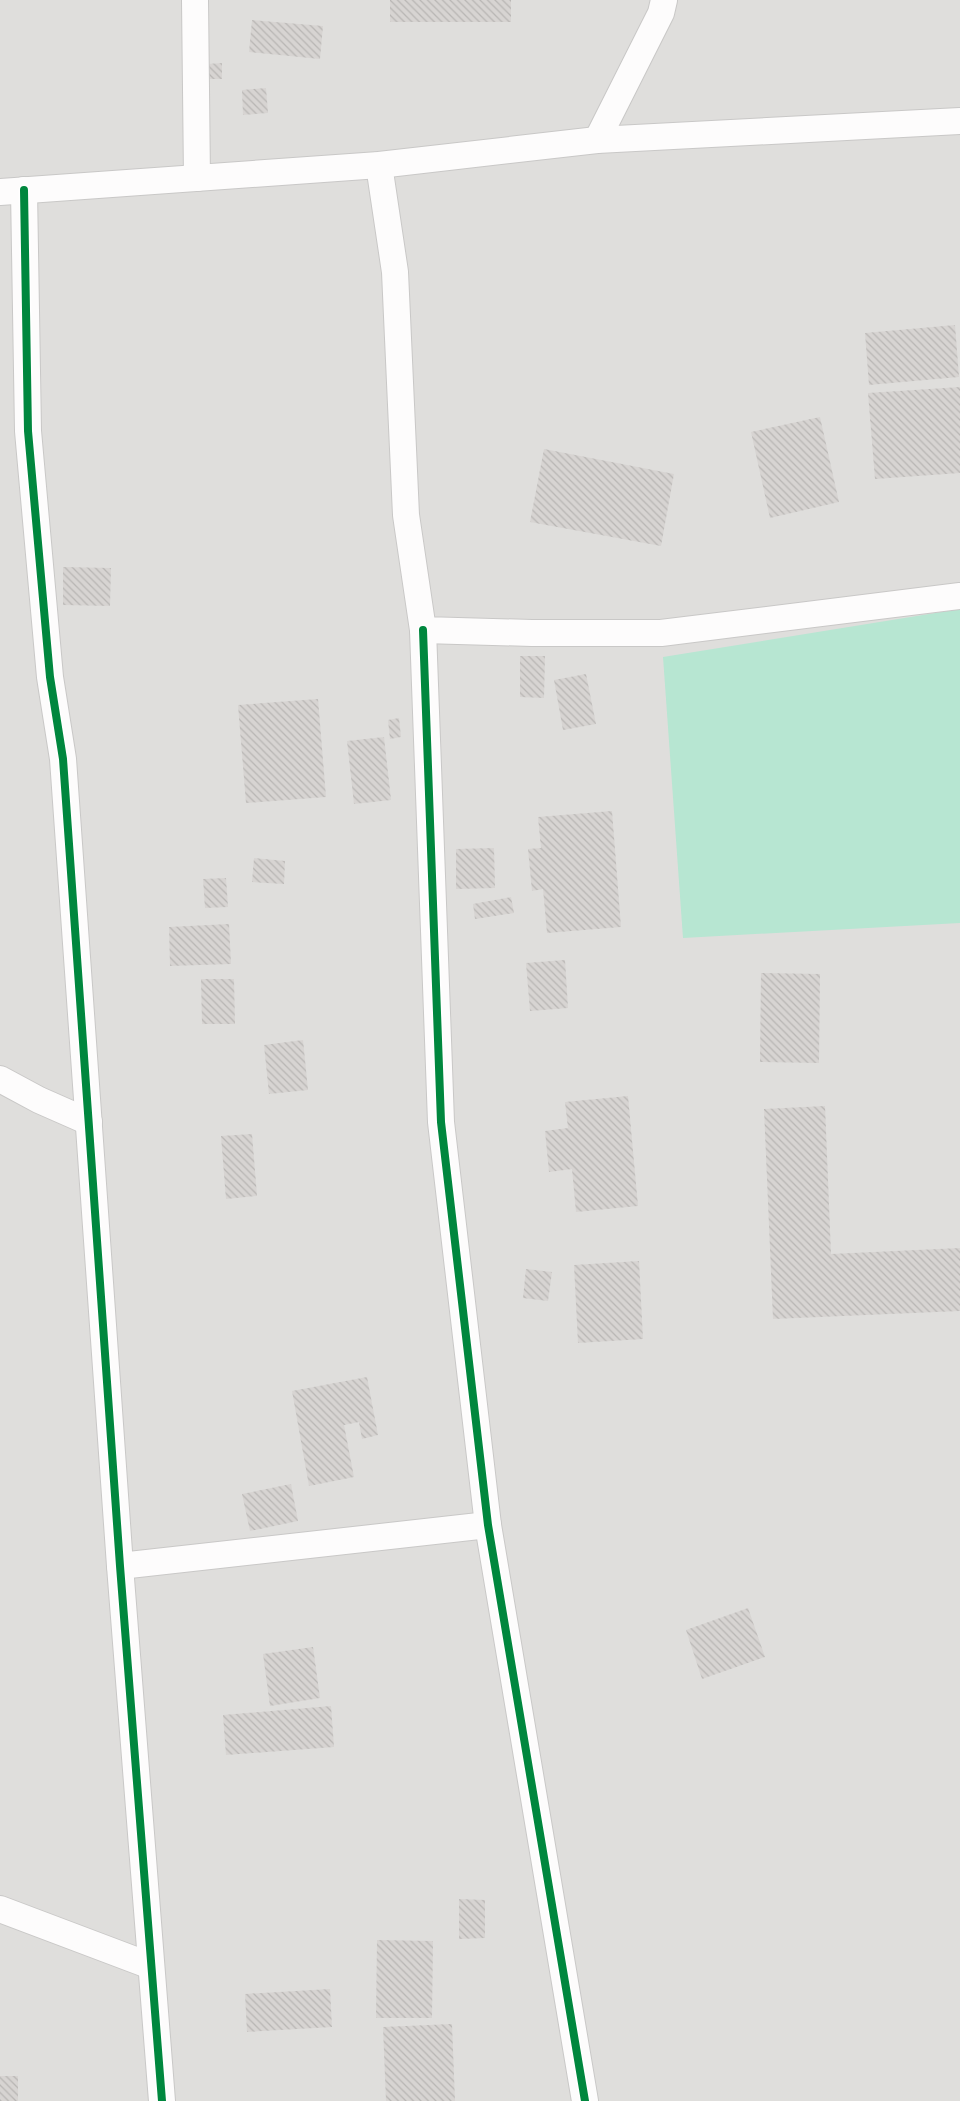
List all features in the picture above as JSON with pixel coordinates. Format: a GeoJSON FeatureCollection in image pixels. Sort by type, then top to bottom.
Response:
{"type":"FeatureCollection","features":[{"type":"Feature","properties":{"kind":"street"},"geometry":{"type":"LineString","coordinates":[[194,0],[197,178]]}},
{"type":"Feature","properties":{"kind":"street"},"geometry":{"type":"LineString","coordinates":[[597,140],[661,12],[664,0]]}},
{"type":"Feature","properties":{"kind":"street"},"geometry":{"type":"LineString","coordinates":[[162,2101],[120,1566],[63,759],[50,677],[28,431],[12,191],[379,165],[597,140],[960,121]]}},
{"type":"Feature","properties":{"kind":"street"},"geometry":{"type":"LineString","coordinates":[[379,165],[395,272],[406,515],[423,630],[441,1122],[488,1525],[585,2101]]}},
{"type":"Feature","properties":{"kind":"street"},"geometry":{"type":"LineString","coordinates":[[423,630],[532,633],[661,633],[960,596]]}},
{"type":"Feature","properties":{"kind":"street"},"geometry":{"type":"LineString","coordinates":[[0,1080],[89,1122]]}},
{"type":"Feature","properties":{"kind":"street"},"geometry":{"type":"LineString","coordinates":[[120,1566],[488,1525]]}},
{"type":"Feature","properties":{"kind":"street"},"geometry":{"type":"LineString","coordinates":[[0,1910],[151,1966]]}},
{"type":"Feature","properties":{"kind":"shaded area"},"geometry":{"type":"Polygon","coordinates":[[[0,0],[960,0],[960,2101],[0,2101],[0,0]]]}},
{"type":"Feature","properties":{"kind":"green space"},"geometry":{"type":"Polygon","coordinates":[[[960,609],[960,923],[683,938],[663,657],[960,609]]]}},
{"type":"Feature","properties":{"kind":"building"},"geometry":{"type":"Polygon","coordinates":[[[390,0],[511,0],[511,22],[390,22],[390,0]]]}},
{"type":"Feature","properties":{"kind":"building"},"geometry":{"type":"Polygon","coordinates":[[[252,20],[323,26],[320,59],[249,52],[252,20]]]}},
{"type":"Feature","properties":{"kind":"building"},"geometry":{"type":"Polygon","coordinates":[[[222,63],[222,79],[208,79],[207,64],[222,63]]]}},
{"type":"Feature","properties":{"kind":"building"},"geometry":{"type":"Polygon","coordinates":[[[266,88],[268,113],[243,115],[242,90],[266,88]]]}},
{"type":"Feature","properties":{"kind":"building"},"geometry":{"type":"Polygon","coordinates":[[[955,325],[959,377],[869,385],[865,333],[955,325]]]}},
{"type":"Feature","properties":{"kind":"building"},"geometry":{"type":"Polygon","coordinates":[[[960,387],[960,473],[875,479],[868,393],[960,387]]]}},
{"type":"Feature","properties":{"kind":"building"},"geometry":{"type":"Polygon","coordinates":[[[820,417],[839,502],[770,518],[751,432],[820,417]]]}},
{"type":"Feature","properties":{"kind":"building"},"geometry":{"type":"Polygon","coordinates":[[[544,449],[674,474],[661,546],[530,522],[544,449]]]}},
{"type":"Feature","properties":{"kind":"building"},"geometry":{"type":"Polygon","coordinates":[[[63,567],[111,568],[110,606],[63,605],[63,567]]]}},
{"type":"Feature","properties":{"kind":"building"},"geometry":{"type":"Polygon","coordinates":[[[520,656],[545,656],[544,698],[520,697],[520,656]]]}},
{"type":"Feature","properties":{"kind":"building"},"geometry":{"type":"Polygon","coordinates":[[[586,674],[596,724],[563,730],[554,680],[586,674]]]}},
{"type":"Feature","properties":{"kind":"building"},"geometry":{"type":"Polygon","coordinates":[[[318,699],[326,797],[246,803],[238,705],[318,699]]]}},
{"type":"Feature","properties":{"kind":"building"},"geometry":{"type":"Polygon","coordinates":[[[399,718],[401,737],[390,739],[388,720],[399,718]]]}},
{"type":"Feature","properties":{"kind":"building"},"geometry":{"type":"Polygon","coordinates":[[[384,737],[391,800],[354,804],[347,741],[384,737]]]}},
{"type":"Feature","properties":{"kind":"building"},"geometry":{"type":"Polygon","coordinates":[[[612,811],[621,927],[547,933],[543,889],[532,891],[528,849],[541,848],[538,817],[612,811]]]}},
{"type":"Feature","properties":{"kind":"building"},"geometry":{"type":"Polygon","coordinates":[[[494,848],[495,888],[456,889],[456,849],[494,848]]]}},
{"type":"Feature","properties":{"kind":"building"},"geometry":{"type":"Polygon","coordinates":[[[254,858],[285,861],[284,884],[252,882],[254,858]]]}},
{"type":"Feature","properties":{"kind":"building"},"geometry":{"type":"Polygon","coordinates":[[[226,878],[228,907],[205,908],[203,879],[226,878]]]}},
{"type":"Feature","properties":{"kind":"building"},"geometry":{"type":"Polygon","coordinates":[[[511,897],[514,913],[475,919],[473,904],[511,897]]]}},
{"type":"Feature","properties":{"kind":"building"},"geometry":{"type":"Polygon","coordinates":[[[229,924],[231,964],[170,966],[169,927],[229,924]]]}},
{"type":"Feature","properties":{"kind":"building"},"geometry":{"type":"Polygon","coordinates":[[[565,960],[568,1008],[530,1011],[526,963],[565,960]]]}},
{"type":"Feature","properties":{"kind":"building"},"geometry":{"type":"Polygon","coordinates":[[[761,973],[820,974],[819,1063],[760,1062],[761,973]]]}},
{"type":"Feature","properties":{"kind":"building"},"geometry":{"type":"Polygon","coordinates":[[[201,979],[234,979],[235,1024],[202,1024],[201,979]]]}},
{"type":"Feature","properties":{"kind":"building"},"geometry":{"type":"Polygon","coordinates":[[[303,1040],[308,1090],[269,1094],[264,1045],[303,1040]]]}},
{"type":"Feature","properties":{"kind":"building"},"geometry":{"type":"Polygon","coordinates":[[[628,1096],[638,1206],[576,1212],[572,1169],[549,1172],[545,1131],[568,1128],[565,1102],[628,1096]]]}},
{"type":"Feature","properties":{"kind":"building"},"geometry":{"type":"Polygon","coordinates":[[[825,1106],[831,1254],[960,1248],[960,1311],[773,1319],[764,1109],[825,1106]]]}},
{"type":"Feature","properties":{"kind":"building"},"geometry":{"type":"Polygon","coordinates":[[[252,1134],[257,1196],[226,1199],[221,1136],[252,1134]]]}},
{"type":"Feature","properties":{"kind":"building"},"geometry":{"type":"Polygon","coordinates":[[[639,1261],[643,1339],[578,1343],[574,1265],[639,1261]]]}},
{"type":"Feature","properties":{"kind":"building"},"geometry":{"type":"Polygon","coordinates":[[[526,1269],[552,1272],[548,1301],[523,1298],[526,1269]]]}},
{"type":"Feature","properties":{"kind":"building"},"geometry":{"type":"Polygon","coordinates":[[[367,1377],[378,1435],[362,1439],[359,1422],[344,1425],[354,1477],[309,1486],[292,1391],[367,1377]]]}},
{"type":"Feature","properties":{"kind":"building"},"geometry":{"type":"Polygon","coordinates":[[[291,1484],[298,1521],[250,1531],[242,1494],[291,1484]]]}},
{"type":"Feature","properties":{"kind":"building"},"geometry":{"type":"Polygon","coordinates":[[[748,1608],[765,1657],[702,1679],[686,1630],[748,1608]]]}},
{"type":"Feature","properties":{"kind":"building"},"geometry":{"type":"Polygon","coordinates":[[[313,1647],[320,1698],[270,1706],[263,1654],[313,1647]]]}},
{"type":"Feature","properties":{"kind":"building"},"geometry":{"type":"Polygon","coordinates":[[[331,1706],[334,1747],[226,1755],[223,1715],[331,1706]]]}},
{"type":"Feature","properties":{"kind":"building"},"geometry":{"type":"Polygon","coordinates":[[[459,1899],[485,1900],[485,1938],[459,1939],[459,1899]]]}},
{"type":"Feature","properties":{"kind":"building"},"geometry":{"type":"Polygon","coordinates":[[[377,1940],[433,1941],[432,2018],[376,2018],[377,1940]]]}},
{"type":"Feature","properties":{"kind":"building"},"geometry":{"type":"Polygon","coordinates":[[[330,1989],[332,2027],[247,2032],[245,1994],[330,1989]]]}},
{"type":"Feature","properties":{"kind":"building"},"geometry":{"type":"Polygon","coordinates":[[[452,2024],[455,2101],[386,2101],[383,2027],[452,2024]]]}},
{"type":"Feature","properties":{"kind":"building"},"geometry":{"type":"Polygon","coordinates":[[[0,2076],[18,2076],[18,2101],[0,2101],[0,2076]]]}},
{"type":"Feature","properties":{"kind":"cycle path"},"geometry":{"type":"LineString","coordinates":[[24,190],[28,431],[50,677],[63,759],[120,1566],[162,2101]]}},
{"type":"Feature","properties":{"kind":"cycle path"},"geometry":{"type":"LineString","coordinates":[[423,630],[441,1122],[488,1525],[585,2101]]}}]}
